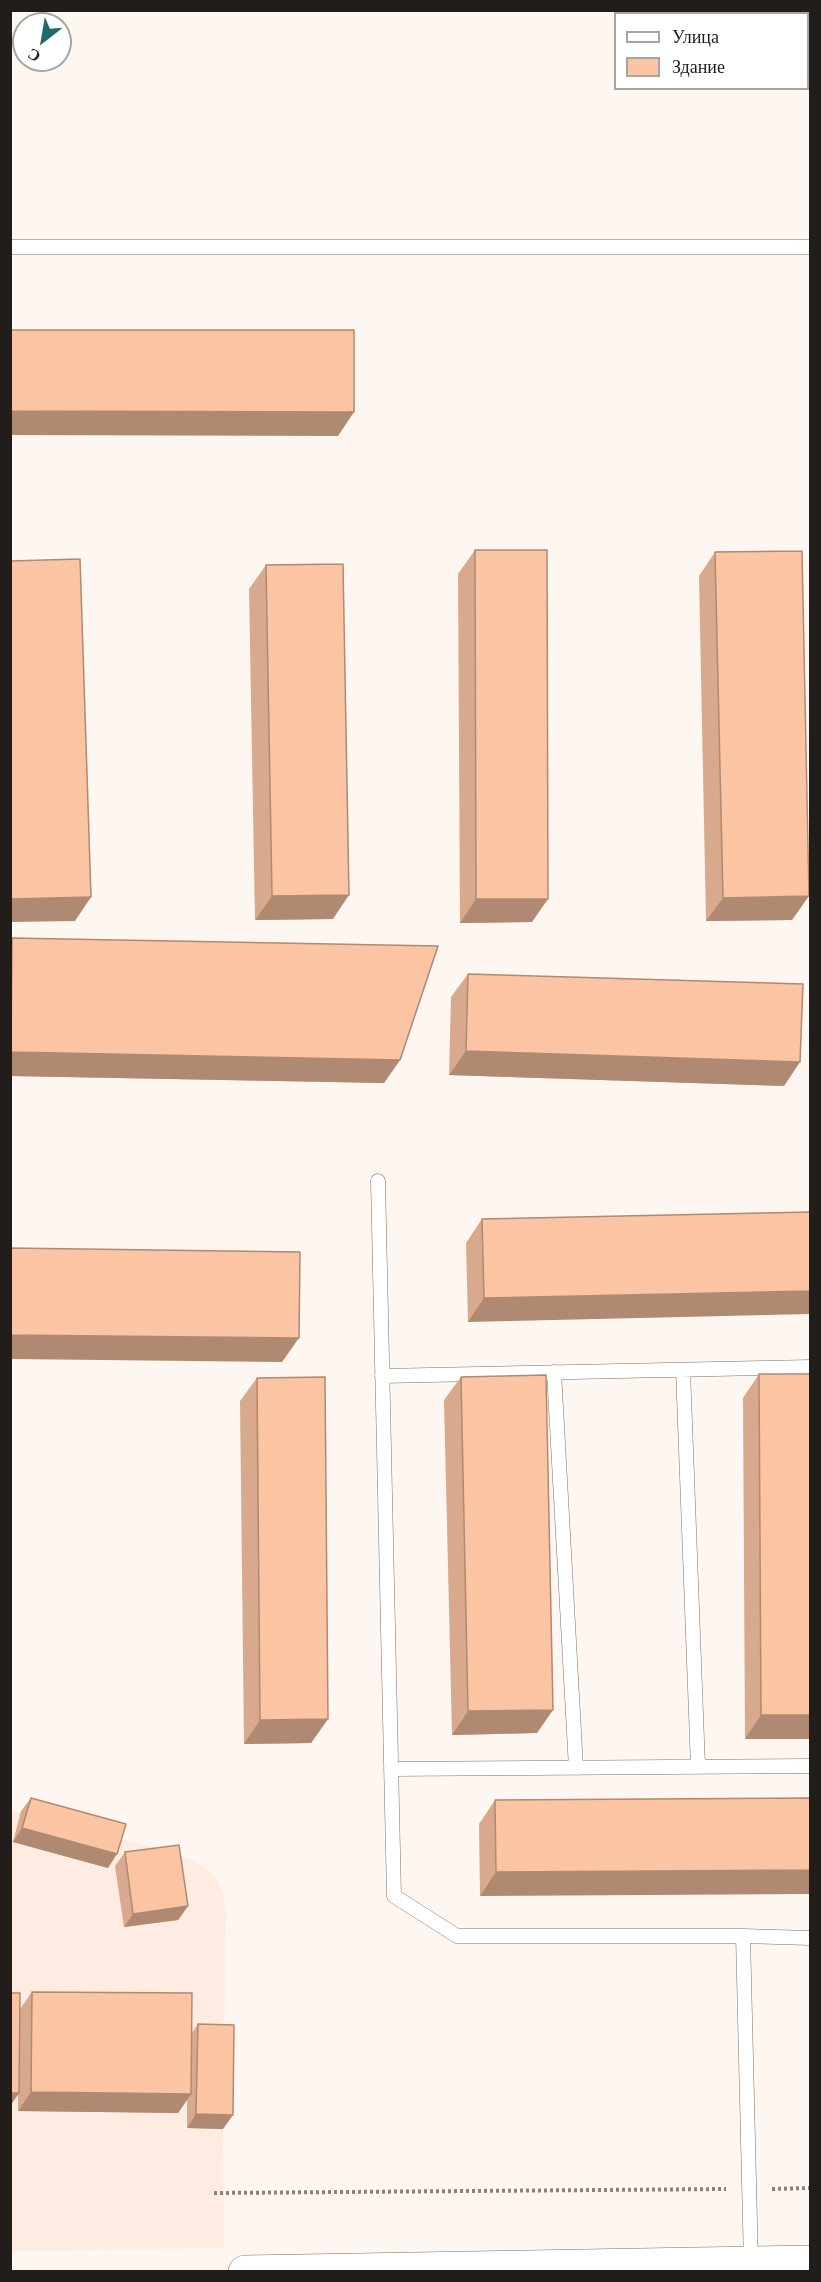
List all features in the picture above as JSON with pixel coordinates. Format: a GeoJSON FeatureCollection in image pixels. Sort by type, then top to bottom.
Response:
{"type":"FeatureCollection","features":[{"type":"Feature","properties":{"kind":"main road"},"geometry":{"type":"LineString","coordinates":[[245,2271],[775,2266]]}},
{"type":"Feature","properties":{"kind":"lane"},"geometry":{"type":"LineString","coordinates":[[10,247],[810,246]]}},
{"type":"Feature","properties":{"kind":"lane"},"geometry":{"type":"LineString","coordinates":[[378,1181],[394,1896],[457,1936],[810,1938]]}},
{"type":"Feature","properties":{"kind":"lane"},"geometry":{"type":"LineString","coordinates":[[382,1376],[810,1367]]}},
{"type":"Feature","properties":{"kind":"lane"},"geometry":{"type":"LineString","coordinates":[[683,1370],[698,1767]]}},
{"type":"Feature","properties":{"kind":"lane"},"geometry":{"type":"LineString","coordinates":[[554,1372],[576,1768]]}},
{"type":"Feature","properties":{"kind":"lane"},"geometry":{"type":"LineString","coordinates":[[392,1769],[810,1766]]}},
{"type":"Feature","properties":{"kind":"lane"},"geometry":{"type":"LineString","coordinates":[[743,1936],[750,2189],[775,2266]]}},
{"type":"Feature","properties":{"kind":"path"},"geometry":{"type":"LineString","coordinates":[[214,2193],[810,2188]]}},
{"type":"Feature","properties":{"kind":"shaded area"},"geometry":{"type":"Polygon","coordinates":[[[10,1810],[178,1854],[204,1867],[217,1880],[223,1894],[226,1911],[224,2248],[11,2251],[10,1810]]]}},
{"type":"Feature","properties":{"kind":"building"},"geometry":{"type":"Polygon","coordinates":[[[10,330],[354,330],[354,412],[10,411],[10,330]]]}},
{"type":"Feature","properties":{"kind":"building"},"geometry":{"type":"Polygon","coordinates":[[[475,550],[547,550],[548,899],[476,899],[475,550]]]}},
{"type":"Feature","properties":{"kind":"building"},"geometry":{"type":"Polygon","coordinates":[[[802,551],[809,896],[723,898],[715,552],[802,551]]]}},
{"type":"Feature","properties":{"kind":"building"},"geometry":{"type":"Polygon","coordinates":[[[80,559],[91,897],[10,899],[10,561],[80,559]]]}},
{"type":"Feature","properties":{"kind":"building"},"geometry":{"type":"Polygon","coordinates":[[[343,564],[349,895],[272,896],[266,565],[343,564]]]}},
{"type":"Feature","properties":{"kind":"building"},"geometry":{"type":"Polygon","coordinates":[[[12,938],[438,946],[400,1060],[11,1052],[12,938]]]}},
{"type":"Feature","properties":{"kind":"building"},"geometry":{"type":"Polygon","coordinates":[[[468,974],[803,984],[800,1062],[466,1051],[468,974]]]}},
{"type":"Feature","properties":{"kind":"building"},"geometry":{"type":"Polygon","coordinates":[[[810,1212],[810,1291],[484,1298],[482,1219],[810,1212]]]}},
{"type":"Feature","properties":{"kind":"building"},"geometry":{"type":"Polygon","coordinates":[[[10,1248],[300,1252],[299,1338],[10,1335],[10,1248]]]}},
{"type":"Feature","properties":{"kind":"building"},"geometry":{"type":"Polygon","coordinates":[[[759,1374],[810,1374],[810,1715],[761,1715],[759,1374]]]}},
{"type":"Feature","properties":{"kind":"building"},"geometry":{"type":"Polygon","coordinates":[[[546,1375],[553,1710],[468,1711],[461,1377],[546,1375]]]}},
{"type":"Feature","properties":{"kind":"building"},"geometry":{"type":"Polygon","coordinates":[[[325,1377],[328,1719],[260,1720],[257,1378],[325,1377]]]}},
{"type":"Feature","properties":{"kind":"building"},"geometry":{"type":"Polygon","coordinates":[[[31,1798],[126,1824],[117,1854],[22,1828],[31,1798]]]}},
{"type":"Feature","properties":{"kind":"building"},"geometry":{"type":"Polygon","coordinates":[[[810,1798],[810,1870],[496,1872],[495,1800],[810,1798]]]}},
{"type":"Feature","properties":{"kind":"building"},"geometry":{"type":"Polygon","coordinates":[[[179,1845],[188,1906],[133,1914],[125,1852],[179,1845]]]}},
{"type":"Feature","properties":{"kind":"building"},"geometry":{"type":"Polygon","coordinates":[[[32,1992],[192,1993],[191,2094],[31,2092],[32,1992]]]}},
{"type":"Feature","properties":{"kind":"building"},"geometry":{"type":"Polygon","coordinates":[[[10,1993],[20,1993],[19,2093],[10,2093],[10,1993]]]}},
{"type":"Feature","properties":{"kind":"building"},"geometry":{"type":"Polygon","coordinates":[[[198,2024],[234,2025],[233,2115],[196,2114],[198,2024]]]}}]}
